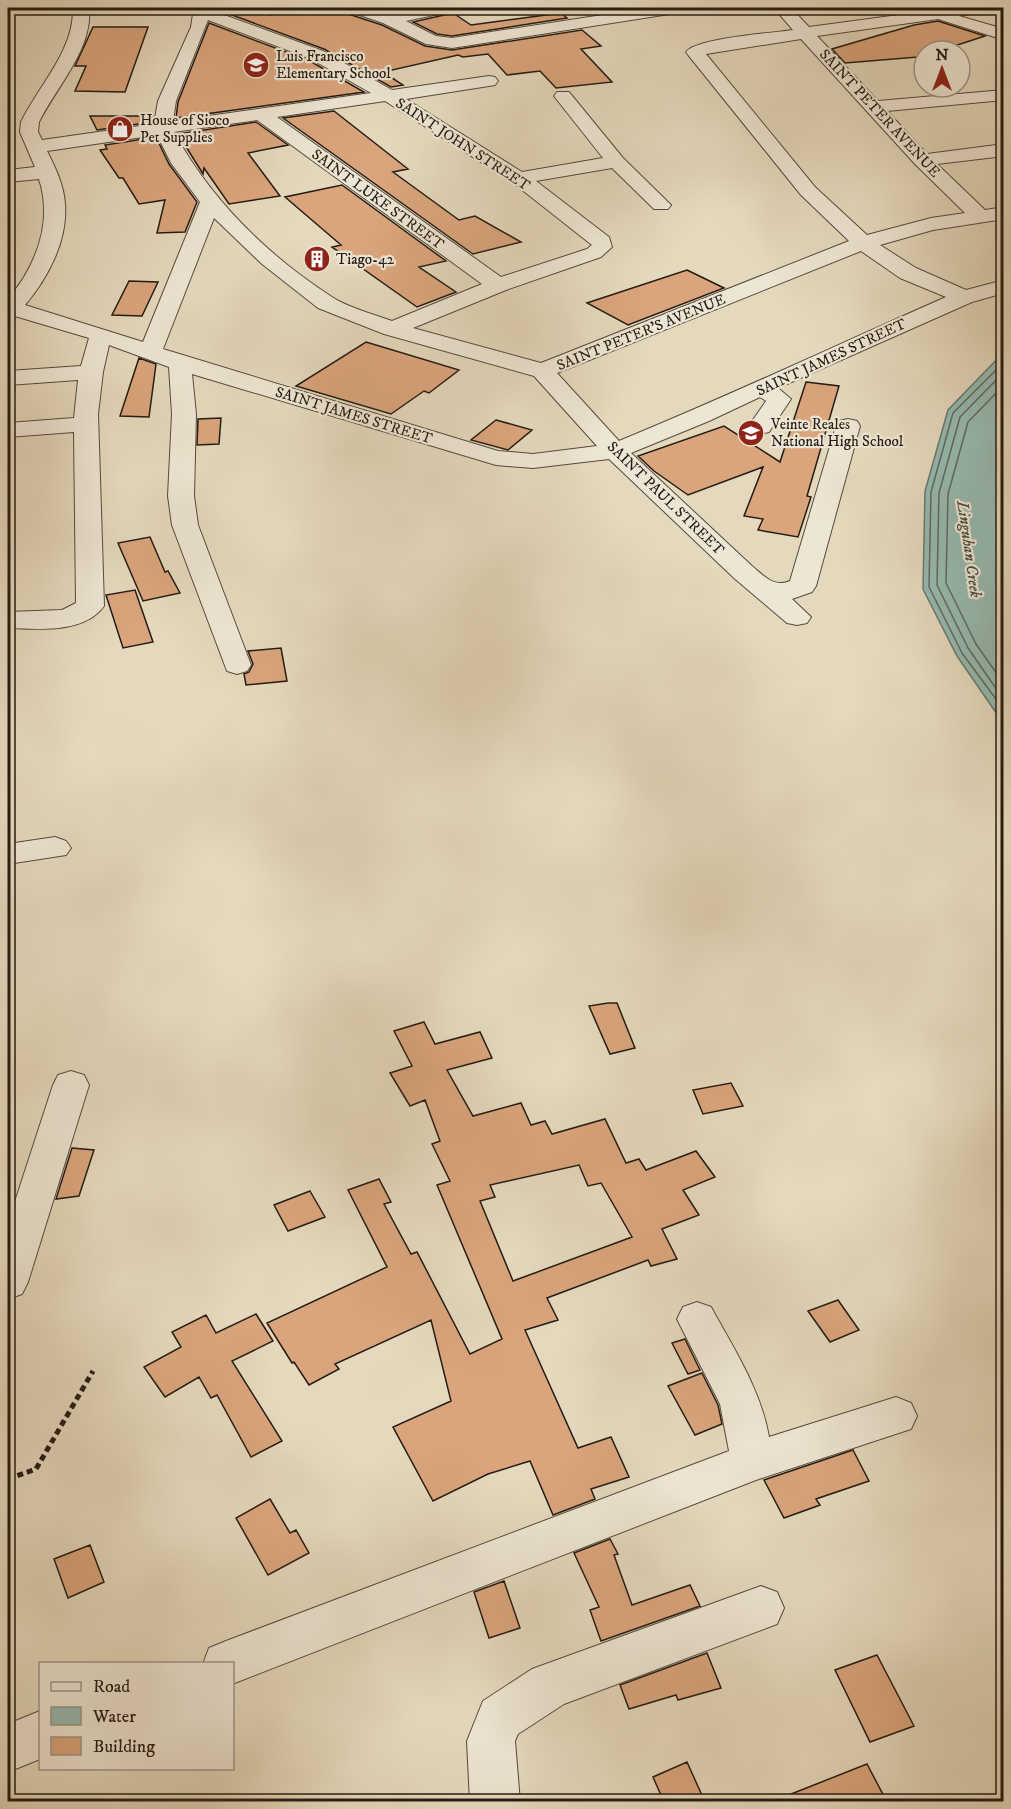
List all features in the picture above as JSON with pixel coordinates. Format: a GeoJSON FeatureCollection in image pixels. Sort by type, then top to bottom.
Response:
{"type":"FeatureCollection","features":[{"type":"Feature","properties":{"kind":"street","name":"SAINT JAMES STREET"},"geometry":{"type":"LineString","coordinates":[[9,308],[21,299],[31,285],[52,230],[55,202],[46,172],[29,132],[30,122],[73,44],[81,18],[81,8]]}},
{"type":"Feature","properties":{"kind":"street"},"geometry":{"type":"LineString","coordinates":[[354,8],[389,19],[432,40],[452,43],[677,8]]}},
{"type":"Feature","properties":{"kind":"street"},"geometry":{"type":"LineString","coordinates":[[389,19],[447,8]]}},
{"type":"Feature","properties":{"kind":"street"},"geometry":{"type":"LineString","coordinates":[[574,8],[598,21]]}},
{"type":"Feature","properties":{"kind":"street","name":"SAINT PETER AVENUE"},"geometry":{"type":"LineString","coordinates":[[782,8],[922,160],[980,216]]}},
{"type":"Feature","properties":{"kind":"street"},"geometry":{"type":"LineString","coordinates":[[964,297],[908,273],[863,243],[808,191],[695,52],[707,47],[982,8]]}},
{"type":"Feature","properties":{"kind":"street"},"geometry":{"type":"LineString","coordinates":[[163,129],[167,101],[199,27],[197,10]]}},
{"type":"Feature","properties":{"kind":"street","name":"SAINT JOHN STREET"},"geometry":{"type":"LineString","coordinates":[[197,10],[317,55],[386,94],[519,178],[603,241],[602,247],[594,253],[498,285]]}},
{"type":"Feature","properties":{"kind":"street"},"geometry":{"type":"LineString","coordinates":[[937,14],[1004,35]]}},
{"type":"Feature","properties":{"kind":"street"},"geometry":{"type":"LineString","coordinates":[[36,147],[386,94],[489,81]]}},
{"type":"Feature","properties":{"kind":"street"},"geometry":{"type":"LineString","coordinates":[[873,107],[1004,95]]}},
{"type":"Feature","properties":{"kind":"street"},"geometry":{"type":"LineString","coordinates":[[563,96],[616,162],[661,205]]}},
{"type":"Feature","properties":{"kind":"street","name":"SAINT LUKE STREET"},"geometry":{"type":"LineString","coordinates":[[259,113],[498,285]]}},
{"type":"Feature","properties":{"kind":"street","name":"SAINT PETER'S AVENUE"},"geometry":{"type":"LineString","coordinates":[[163,129],[181,163],[210,202],[269,260],[326,303],[392,329],[542,371],[863,243],[931,224],[1004,213]]}},
{"type":"Feature","properties":{"kind":"street"},"geometry":{"type":"LineString","coordinates":[[922,160],[1004,150]]}},
{"type":"Feature","properties":{"kind":"street"},"geometry":{"type":"LineString","coordinates":[[519,178],[616,162]]}},
{"type":"Feature","properties":{"kind":"street"},"geometry":{"type":"LineString","coordinates":[[8,176],[46,172]]}},
{"type":"Feature","properties":{"kind":"street"},"geometry":{"type":"LineString","coordinates":[[151,351],[210,202]]}},
{"type":"Feature","properties":{"kind":"street"},"geometry":{"type":"LineString","coordinates":[[392,329],[498,285]]}},
{"type":"Feature","properties":{"kind":"street","name":"SAINT JAMES STREET"},"geometry":{"type":"LineString","coordinates":[[9,308],[101,334],[180,363],[496,458],[533,461],[615,451],[701,416],[964,297],[1004,286]]}},
{"type":"Feature","properties":{"kind":"street"},"geometry":{"type":"LineString","coordinates":[[8,620],[64,618],[80,615],[90,606],[86,424],[90,372],[101,334]]}},
{"type":"Feature","properties":{"kind":"street"},"geometry":{"type":"LineString","coordinates":[[180,363],[184,414],[181,496],[185,525],[237,665]]}},
{"type":"Feature","properties":{"kind":"street","name":"SAINT PAUL STREET"},"geometry":{"type":"LineString","coordinates":[[542,371],[615,451],[743,572],[797,618]]}},
{"type":"Feature","properties":{"kind":"street"},"geometry":{"type":"LineString","coordinates":[[8,378],[90,372]]}},
{"type":"Feature","properties":{"kind":"street"},"geometry":{"type":"LineString","coordinates":[[760,427],[779,399],[762,388]]}},
{"type":"Feature","properties":{"kind":"street"},"geometry":{"type":"LineString","coordinates":[[8,430],[86,424]]}},
{"type":"Feature","properties":{"kind":"street"},"geometry":{"type":"LineString","coordinates":[[767,591],[789,592],[801,586],[848,426]]}},
{"type":"Feature","properties":{"kind":"street"},"geometry":{"type":"LineString","coordinates":[[8,854],[55,848]]}},
{"type":"Feature","properties":{"kind":"street"},"geometry":{"type":"LineString","coordinates":[[8,1282],[71,1085]]}},
{"type":"Feature","properties":{"kind":"street"},"geometry":{"type":"LineString","coordinates":[[697,1319],[740,1401],[752,1462]]}},
{"type":"Feature","properties":{"kind":"street"},"geometry":{"type":"LineString","coordinates":[[231,1662],[752,1462],[896,1416]]}},
{"type":"Feature","properties":{"kind":"street"},"geometry":{"type":"LineString","coordinates":[[495,1802],[491,1741],[500,1718],[549,1686],[760,1608]]}},
{"type":"Feature","properties":{"kind":"street"},"geometry":{"type":"LineString","coordinates":[[8,1748],[39,1735]]}},
{"type":"Feature","properties":{"kind":"path"},"geometry":{"type":"LineString","coordinates":[[8,1479],[36,1469],[93,1371]]}},
{"type":"Feature","properties":{"kind":"water","name":"Linguhan Creek"},"geometry":{"type":"Polygon","coordinates":[[[1003,353],[1003,716],[997,714],[957,656],[923,589],[925,491],[948,410],[1003,353]]]}},
{"type":"Feature","properties":{"kind":"building"},"geometry":{"type":"Polygon","coordinates":[[[251,8],[270,15],[284,11],[293,14],[312,8],[330,8],[382,25],[425,46],[452,50],[582,30],[601,46],[581,49],[612,82],[556,88],[540,71],[507,75],[488,54],[463,57],[458,55],[383,72],[403,85],[391,87],[324,49],[221,11],[251,8]]]}},
{"type":"Feature","properties":{"kind":"building"},"geometry":{"type":"Polygon","coordinates":[[[453,13],[471,25],[561,13],[567,18],[452,36],[437,34],[413,22],[453,13]]]}},
{"type":"Feature","properties":{"kind":"building"},"geometry":{"type":"Polygon","coordinates":[[[938,21],[985,36],[972,40],[912,39],[912,57],[845,63],[832,49],[914,25],[938,21]]]}},
{"type":"Feature","properties":{"kind":"building","name":"Luis Francisco Elementary School"},"geometry":{"type":"Polygon","coordinates":[[[209,23],[310,61],[364,92],[176,118],[178,102],[209,23]]]}},
{"type":"Feature","properties":{"kind":"building"},"geometry":{"type":"Polygon","coordinates":[[[93,27],[148,27],[125,92],[75,91],[86,66],[75,66],[93,27]]]}},
{"type":"Feature","properties":{"kind":"building"},"geometry":{"type":"Polygon","coordinates":[[[334,111],[408,169],[393,172],[459,220],[475,216],[521,242],[473,254],[283,118],[334,111]]]}},
{"type":"Feature","properties":{"kind":"building","name":"House of Sioco Pet Supplies"},"geometry":{"type":"Polygon","coordinates":[[[90,116],[153,116],[152,122],[97,130],[90,116]]]}},
{"type":"Feature","properties":{"kind":"building"},"geometry":{"type":"Polygon","coordinates":[[[256,122],[288,145],[248,153],[280,196],[229,204],[204,168],[203,174],[178,134],[256,122]]]}},
{"type":"Feature","properties":{"kind":"building"},"geometry":{"type":"Polygon","coordinates":[[[156,137],[169,164],[197,202],[185,232],[157,233],[165,200],[139,204],[123,178],[119,178],[100,150],[107,149],[105,145],[156,137]]]}},
{"type":"Feature","properties":{"kind":"building"},"geometry":{"type":"Polygon","coordinates":[[[342,185],[446,261],[419,267],[456,292],[417,307],[332,247],[341,245],[285,197],[342,185]]]}},
{"type":"Feature","properties":{"kind":"building"},"geometry":{"type":"Polygon","coordinates":[[[687,270],[724,288],[628,325],[587,303],[687,270]]]}},
{"type":"Feature","properties":{"kind":"building"},"geometry":{"type":"Polygon","coordinates":[[[129,281],[158,282],[142,316],[112,315],[129,281]]]}},
{"type":"Feature","properties":{"kind":"building"},"geometry":{"type":"Polygon","coordinates":[[[366,342],[459,370],[429,393],[424,391],[391,414],[296,386],[366,342]]]}},
{"type":"Feature","properties":{"kind":"building"},"geometry":{"type":"Polygon","coordinates":[[[139,358],[156,364],[149,417],[120,416],[139,358]]]}},
{"type":"Feature","properties":{"kind":"building"},"geometry":{"type":"Polygon","coordinates":[[[806,382],[839,386],[807,496],[811,497],[798,537],[758,530],[763,519],[744,516],[763,467],[688,495],[654,471],[638,456],[724,426],[780,462],[806,382]]]}},
{"type":"Feature","properties":{"kind":"building"},"geometry":{"type":"Polygon","coordinates":[[[221,418],[219,444],[197,445],[198,419],[221,418]]]}},
{"type":"Feature","properties":{"kind":"building"},"geometry":{"type":"Polygon","coordinates":[[[496,420],[532,430],[508,450],[471,440],[496,420]]]}},
{"type":"Feature","properties":{"kind":"building"},"geometry":{"type":"Polygon","coordinates":[[[150,537],[165,572],[168,571],[180,593],[143,601],[118,543],[150,537]]]}},
{"type":"Feature","properties":{"kind":"building"},"geometry":{"type":"Polygon","coordinates":[[[135,590],[153,642],[123,648],[106,595],[135,590]]]}},
{"type":"Feature","properties":{"kind":"building"},"geometry":{"type":"Polygon","coordinates":[[[281,648],[287,681],[246,685],[244,674],[249,672],[253,664],[248,651],[281,648]]]}},
{"type":"Feature","properties":{"kind":"building"},"geometry":{"type":"Polygon","coordinates":[[[617,1003],[635,1048],[610,1054],[589,1006],[617,1003]]]}},
{"type":"Feature","properties":{"kind":"building"},"geometry":{"type":"Polygon","coordinates":[[[424,1022],[435,1044],[480,1032],[492,1058],[447,1070],[473,1116],[521,1103],[531,1125],[545,1121],[552,1134],[605,1119],[626,1163],[639,1159],[646,1170],[696,1151],[715,1177],[683,1190],[699,1215],[662,1229],[677,1259],[651,1266],[648,1260],[547,1298],[558,1320],[525,1330],[578,1448],[611,1437],[629,1477],[591,1489],[595,1499],[553,1515],[530,1461],[488,1474],[433,1501],[393,1427],[451,1401],[431,1320],[335,1364],[339,1369],[309,1385],[267,1323],[387,1267],[348,1190],[379,1179],[391,1202],[384,1204],[411,1254],[417,1252],[470,1354],[502,1339],[437,1185],[450,1181],[432,1144],[440,1141],[425,1100],[410,1106],[390,1073],[412,1066],[394,1031],[424,1022]],[[579,1165],[490,1185],[495,1197],[480,1201],[513,1281],[632,1237],[601,1183],[588,1186],[579,1165]]]}},
{"type":"Feature","properties":{"kind":"building"},"geometry":{"type":"Polygon","coordinates":[[[731,1083],[743,1106],[703,1114],[693,1090],[731,1083]]]}},
{"type":"Feature","properties":{"kind":"building"},"geometry":{"type":"Polygon","coordinates":[[[72,1148],[94,1150],[79,1196],[56,1199],[72,1148]]]}},
{"type":"Feature","properties":{"kind":"building"},"geometry":{"type":"Polygon","coordinates":[[[310,1191],[325,1217],[288,1231],[274,1205],[310,1191]]]}},
{"type":"Feature","properties":{"kind":"building"},"geometry":{"type":"Polygon","coordinates":[[[838,1300],[859,1330],[830,1342],[808,1311],[838,1300]]]}},
{"type":"Feature","properties":{"kind":"building"},"geometry":{"type":"Polygon","coordinates":[[[256,1314],[273,1341],[232,1361],[282,1441],[251,1457],[217,1395],[211,1398],[199,1377],[165,1397],[144,1367],[181,1347],[172,1332],[206,1315],[216,1333],[256,1314]]]}},
{"type":"Feature","properties":{"kind":"building"},"geometry":{"type":"Polygon","coordinates":[[[685,1339],[700,1370],[688,1374],[672,1343],[685,1339]]]}},
{"type":"Feature","properties":{"kind":"building"},"geometry":{"type":"Polygon","coordinates":[[[702,1373],[718,1405],[722,1424],[695,1435],[668,1386],[702,1373]]]}},
{"type":"Feature","properties":{"kind":"building"},"geometry":{"type":"Polygon","coordinates":[[[853,1450],[869,1481],[816,1499],[820,1505],[784,1518],[764,1480],[853,1450]]]}},
{"type":"Feature","properties":{"kind":"building"},"geometry":{"type":"Polygon","coordinates":[[[270,1499],[290,1533],[296,1530],[309,1553],[268,1575],[236,1518],[270,1499]]]}},
{"type":"Feature","properties":{"kind":"building"},"geometry":{"type":"Polygon","coordinates":[[[610,1539],[618,1554],[614,1555],[632,1605],[690,1585],[700,1606],[601,1641],[590,1610],[599,1607],[574,1553],[610,1539]]]}},
{"type":"Feature","properties":{"kind":"building"},"geometry":{"type":"Polygon","coordinates":[[[90,1545],[104,1582],[68,1598],[54,1559],[90,1545]]]}},
{"type":"Feature","properties":{"kind":"building"},"geometry":{"type":"Polygon","coordinates":[[[504,1581],[520,1628],[489,1638],[474,1592],[504,1581]]]}},
{"type":"Feature","properties":{"kind":"building"},"geometry":{"type":"Polygon","coordinates":[[[707,1653],[721,1688],[678,1700],[676,1695],[629,1709],[620,1685],[707,1653]]]}},
{"type":"Feature","properties":{"kind":"building"},"geometry":{"type":"Polygon","coordinates":[[[877,1655],[914,1726],[870,1742],[835,1670],[877,1655]]]}},
{"type":"Feature","properties":{"kind":"building"},"geometry":{"type":"Polygon","coordinates":[[[687,1762],[705,1802],[664,1802],[653,1777],[687,1762]]]}},
{"type":"Feature","properties":{"kind":"building"},"geometry":{"type":"Polygon","coordinates":[[[867,1764],[887,1802],[777,1802],[776,1800],[867,1764]]]}},
{"type":"Feature","properties":{"kind":"place","name":"Luis Francisco Elementary School"},"geometry":{"type":"Point","coordinates":[256,65]}},
{"type":"Feature","properties":{"kind":"place","name":"House of Sioco Pet Supplies"},"geometry":{"type":"Point","coordinates":[120,129]}},
{"type":"Feature","properties":{"kind":"place","name":"Tiago-42"},"geometry":{"type":"Point","coordinates":[317,259]}},
{"type":"Feature","properties":{"kind":"place","name":"Veinte Reales National High School"},"geometry":{"type":"Point","coordinates":[751,433]}}]}
